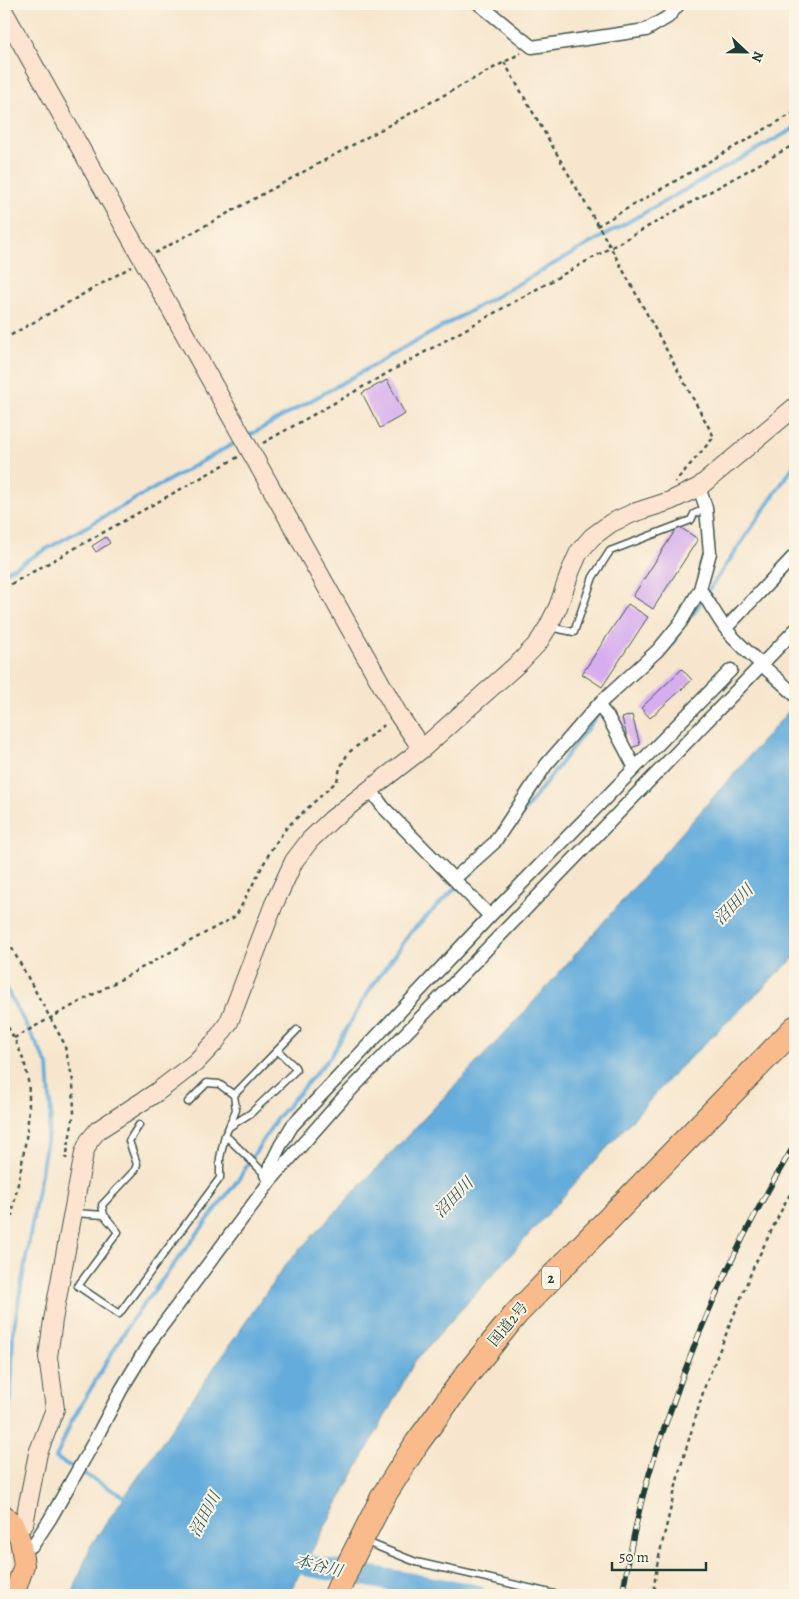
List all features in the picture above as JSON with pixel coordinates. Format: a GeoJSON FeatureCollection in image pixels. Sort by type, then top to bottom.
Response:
{"type":"FeatureCollection","features":[{"type":"Feature","properties":{"kind":"highway","name":"国道2号"},"geometry":{"type":"LineString","coordinates":[[336,1595],[350,1562],[384,1495],[417,1443],[466,1376],[516,1314],[795,1028]]}},
{"type":"Feature","properties":{"kind":"main road"},"geometry":{"type":"LineString","coordinates":[[14,1530],[24,1565],[14,1595]]}},
{"type":"Feature","properties":{"kind":"street"},"geometry":{"type":"LineString","coordinates":[[479,4],[532,47],[646,30],[668,17],[679,4]]}},
{"type":"Feature","properties":{"kind":"street"},"geometry":{"type":"LineString","coordinates":[[4,12],[398,714],[422,749]]}},
{"type":"Feature","properties":{"kind":"street"},"geometry":{"type":"LineString","coordinates":[[795,407],[699,487],[670,501],[633,513],[611,523],[592,537],[579,552],[570,570],[558,607],[538,643],[521,661],[422,749],[332,819],[310,840],[294,861],[274,904],[229,1022],[215,1042],[194,1063],[156,1092],[98,1130],[89,1141],[84,1153],[48,1357],[55,1409],[38,1453],[24,1524],[14,1530],[33,1545],[50,1519],[121,1390],[150,1342],[269,1178],[344,1097],[764,667],[795,630]]}},
{"type":"Feature","properties":{"kind":"street"},"geometry":{"type":"LineString","coordinates":[[454,879],[494,843],[546,765],[598,705],[658,650],[681,622],[700,588],[710,553],[706,508],[699,487]]}},
{"type":"Feature","properties":{"kind":"street"},"geometry":{"type":"LineString","coordinates":[[726,628],[795,556]]}},
{"type":"Feature","properties":{"kind":"street"},"geometry":{"type":"LineString","coordinates":[[700,588],[726,628],[764,667],[795,695]]}},
{"type":"Feature","properties":{"kind":"street"},"geometry":{"type":"LineString","coordinates":[[269,1178],[280,1146],[292,1126],[490,916],[731,670]]}},
{"type":"Feature","properties":{"kind":"street"},"geometry":{"type":"LineString","coordinates":[[598,705],[608,717],[635,768]]}},
{"type":"Feature","properties":{"kind":"street"},"geometry":{"type":"LineString","coordinates":[[370,790],[384,808],[490,916]]}},
{"type":"Feature","properties":{"kind":"lane"},"geometry":{"type":"LineString","coordinates":[[548,627],[574,632],[593,577],[610,551],[691,520],[694,514],[706,508]]}},
{"type":"Feature","properties":{"kind":"lane"},"geometry":{"type":"LineString","coordinates":[[234,1095],[297,1030]]}},
{"type":"Feature","properties":{"kind":"lane"},"geometry":{"type":"LineString","coordinates":[[229,1127],[251,1113],[296,1070],[278,1051]]}},
{"type":"Feature","properties":{"kind":"lane"},"geometry":{"type":"LineString","coordinates":[[139,1125],[129,1140],[137,1164],[135,1170],[102,1205],[104,1215],[118,1232],[78,1286],[119,1314],[220,1178],[220,1158],[225,1135],[236,1110],[234,1095],[219,1084],[207,1083],[188,1102]]}},
{"type":"Feature","properties":{"kind":"lane"},"geometry":{"type":"LineString","coordinates":[[225,1135],[269,1178]]}},
{"type":"Feature","properties":{"kind":"lane"},"geometry":{"type":"LineString","coordinates":[[73,1213],[104,1215]]}},
{"type":"Feature","properties":{"kind":"lane"},"geometry":{"type":"LineString","coordinates":[[361,1540],[416,1562],[558,1595]]}},
{"type":"Feature","properties":{"kind":"path"},"geometry":{"type":"LineString","coordinates":[[4,339],[142,260],[532,47]]}},
{"type":"Feature","properties":{"kind":"path"},"geometry":{"type":"LineString","coordinates":[[504,62],[611,248],[714,437],[669,489],[670,501]]}},
{"type":"Feature","properties":{"kind":"path"},"geometry":{"type":"LineString","coordinates":[[597,226],[795,112]]}},
{"type":"Feature","properties":{"kind":"path"},"geometry":{"type":"LineString","coordinates":[[4,588],[795,144]]}},
{"type":"Feature","properties":{"kind":"path"},"geometry":{"type":"LineString","coordinates":[[14,1038],[236,916],[271,850],[287,827],[337,781],[340,768],[348,753],[398,714]]}},
{"type":"Feature","properties":{"kind":"path"},"geometry":{"type":"LineString","coordinates":[[4,934],[64,1043],[73,1081],[74,1112],[66,1160]]}},
{"type":"Feature","properties":{"kind":"path"},"geometry":{"type":"LineString","coordinates":[[4,1020],[25,1065],[28,1088],[29,1114],[12,1216]]}},
{"type":"Feature","properties":{"kind":"path"},"geometry":{"type":"LineString","coordinates":[[661,1595],[654,1587],[657,1565],[680,1469],[705,1386],[753,1268],[795,1186]]}},
{"type":"Feature","properties":{"kind":"water","name":"沼田川"},"geometry":{"type":"Polygon","coordinates":[[[795,704],[795,957],[677,1070],[415,1361],[288,1595],[72,1595],[91,1545],[286,1264],[521,1016],[795,704]]]}},
{"type":"Feature","properties":{"kind":"building"},"geometry":{"type":"Polygon","coordinates":[[[387,380],[405,414],[380,428],[362,393],[387,380]]]}},
{"type":"Feature","properties":{"kind":"building"},"geometry":{"type":"Polygon","coordinates":[[[678,526],[698,539],[653,609],[633,596],[678,526]]]}},
{"type":"Feature","properties":{"kind":"building"},"geometry":{"type":"Polygon","coordinates":[[[106,537],[110,543],[96,552],[92,546],[106,537]]]}},
{"type":"Feature","properties":{"kind":"building"},"geometry":{"type":"Polygon","coordinates":[[[628,604],[648,617],[602,687],[582,674],[628,604]]]}},
{"type":"Feature","properties":{"kind":"building"},"geometry":{"type":"Polygon","coordinates":[[[682,669],[692,680],[650,718],[641,708],[682,669]]]}},
{"type":"Feature","properties":{"kind":"building"},"geometry":{"type":"Polygon","coordinates":[[[632,715],[640,745],[630,748],[622,718],[632,715]]]}},
{"type":"Feature","properties":{"kind":"waterway"},"geometry":{"type":"LineString","coordinates":[[248,436],[795,128]]}},
{"type":"Feature","properties":{"kind":"waterway"},"geometry":{"type":"LineString","coordinates":[[4,573],[240,440]]}},
{"type":"Feature","properties":{"kind":"waterway"},"geometry":{"type":"LineString","coordinates":[[692,615],[795,464]]}},
{"type":"Feature","properties":{"kind":"waterway"},"geometry":{"type":"LineString","coordinates":[[513,826],[595,718],[669,648],[679,633]]}},
{"type":"Feature","properties":{"kind":"waterway"},"geometry":{"type":"LineString","coordinates":[[128,1499],[56,1458],[71,1422],[131,1321],[238,1180],[277,1118],[331,1056],[368,992],[411,932],[484,860]]}},
{"type":"Feature","properties":{"kind":"waterway"},"geometry":{"type":"LineString","coordinates":[[4,985],[48,1065],[51,1116],[13,1333],[11,1399],[4,1425]]}},
{"type":"Feature","properties":{"kind":"waterway","name":"本谷川"},"geometry":{"type":"LineString","coordinates":[[277,1553],[310,1566],[475,1595]]}},
{"type":"Feature","properties":{"kind":"railway"},"geometry":{"type":"LineString","coordinates":[[622,1595],[644,1493],[682,1377],[710,1308],[741,1242],[795,1144]]}}]}
